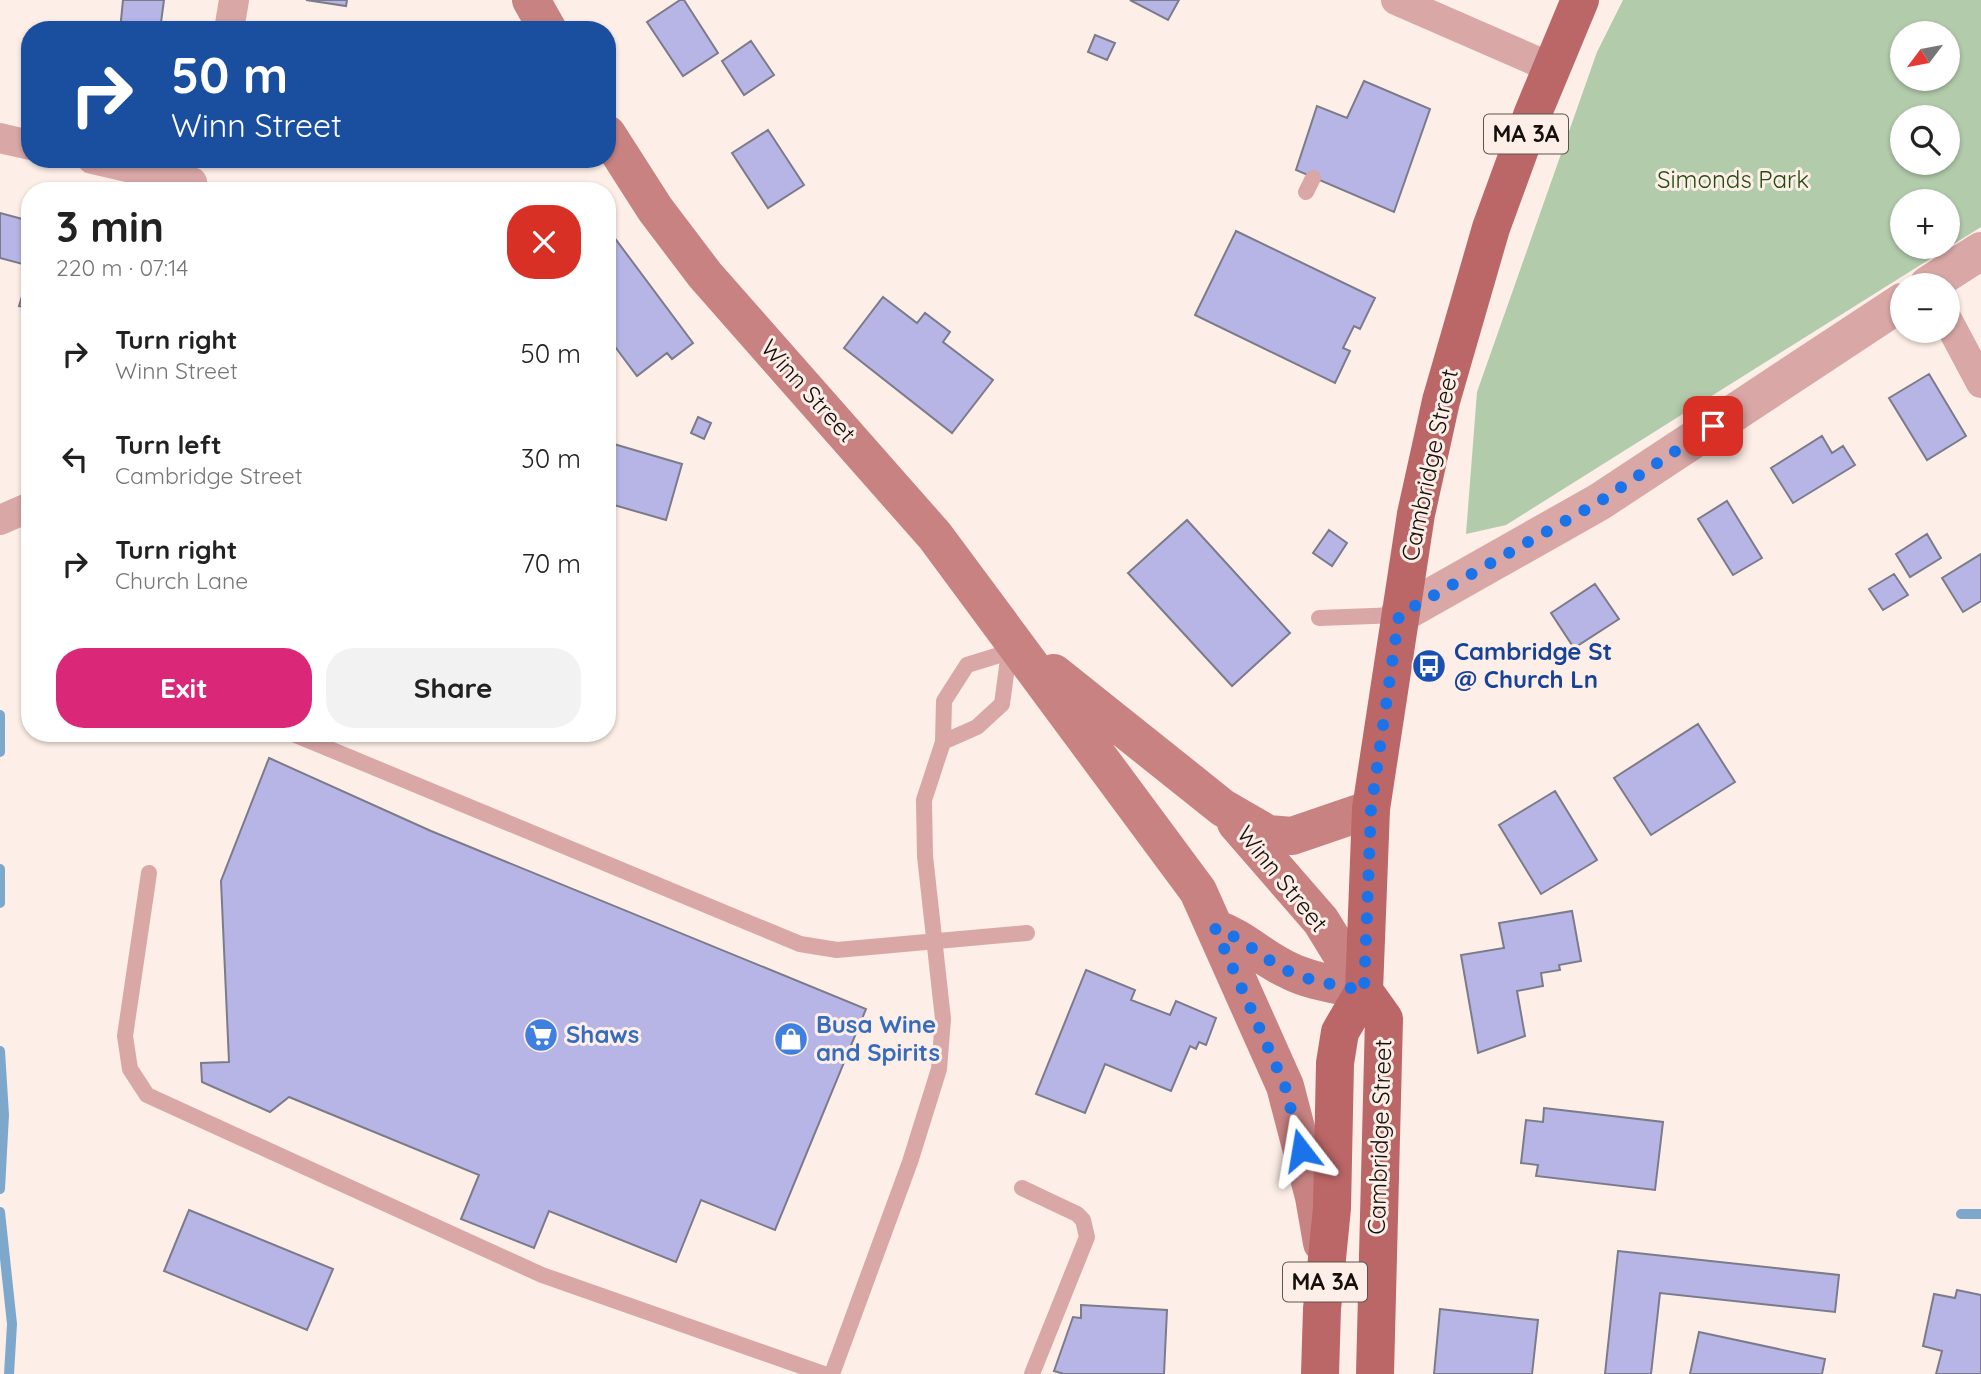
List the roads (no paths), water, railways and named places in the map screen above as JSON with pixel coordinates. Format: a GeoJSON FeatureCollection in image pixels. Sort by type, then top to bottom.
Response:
{"type":"FeatureCollection","features":[{"type":"Feature","properties":{"kind":"main road"},"geometry":{"type":"LineString","coordinates":[[531,0],[543,21]]}},
{"type":"Feature","properties":{"kind":"main road","name":"Cambridge Street"},"geometry":{"type":"LineString","coordinates":[[1320,1374],[1332,1208],[1335,1063],[1340,1032],[1364,991],[1371,809],[1416,514],[1461,325],[1491,228],[1580,0]]}},
{"type":"Feature","properties":{"kind":"main road","name":"Winn Street"},"geometry":{"type":"LineString","coordinates":[[616,148],[655,209],[705,275],[919,517],[1012,647],[1167,846],[1198,891],[1285,1086],[1314,1197],[1326,1273]]}},
{"type":"Feature","properties":{"kind":"main road","name":"Winn Street"},"geometry":{"type":"LineString","coordinates":[[1012,647],[1223,808],[1256,829],[1279,836],[1312,830],[1371,809]]}},
{"type":"Feature","properties":{"kind":"main road","name":"Winn Street"},"geometry":{"type":"LineString","coordinates":[[1223,808],[1321,921],[1364,991]]}},
{"type":"Feature","properties":{"kind":"main road"},"geometry":{"type":"LineString","coordinates":[[1215,928],[1239,937],[1262,955],[1293,973],[1364,991]]}},
{"type":"Feature","properties":{"kind":"main road","name":"Cambridge Street"},"geometry":{"type":"LineString","coordinates":[[1364,991],[1384,1019],[1375,1374]]}},
{"type":"Feature","properties":{"kind":"street"},"geometry":{"type":"LineString","coordinates":[[230,21],[234,0]]}},
{"type":"Feature","properties":{"kind":"street"},"geometry":{"type":"LineString","coordinates":[[1396,0],[1552,68]]}},
{"type":"Feature","properties":{"kind":"street"},"geometry":{"type":"LineString","coordinates":[[0,138],[21,143]]}},
{"type":"Feature","properties":{"kind":"street"},"geometry":{"type":"LineString","coordinates":[[142,168],[193,177]]}},
{"type":"Feature","properties":{"kind":"street"},"geometry":{"type":"LineString","coordinates":[[1947,273],[1981,251]]}},
{"type":"Feature","properties":{"kind":"street"},"geometry":{"type":"LineString","coordinates":[[1399,615],[1599,502],[1890,310]]}},
{"type":"Feature","properties":{"kind":"street"},"geometry":{"type":"LineString","coordinates":[[1960,343],[1981,383]]}},
{"type":"Feature","properties":{"kind":"lane"},"geometry":{"type":"LineString","coordinates":[[1320,618],[1399,615]]}},
{"type":"Feature","properties":{"kind":"lane"},"geometry":{"type":"LineString","coordinates":[[832,1374],[909,1162],[939,1069],[943,1019],[925,856],[924,800],[943,742],[944,701],[967,665],[1012,647]]}},
{"type":"Feature","properties":{"kind":"lane"},"geometry":{"type":"LineString","coordinates":[[943,742],[977,727],[1002,704],[1012,647]]}},
{"type":"Feature","properties":{"kind":"lane"},"geometry":{"type":"LineString","coordinates":[[313,742],[800,944],[837,950],[1027,933]]}},
{"type":"Feature","properties":{"kind":"lane"},"geometry":{"type":"LineString","coordinates":[[149,873],[125,1036],[130,1069],[147,1095],[542,1275],[824,1374]]}},
{"type":"Feature","properties":{"kind":"lane"},"geometry":{"type":"LineString","coordinates":[[1022,1188],[1077,1214],[1083,1220],[1087,1237],[1032,1374]]}},
{"type":"Feature","properties":{"kind":"waterway"},"geometry":{"type":"LineString","coordinates":[[0,715],[0,752]]}},
{"type":"Feature","properties":{"kind":"waterway"},"geometry":{"type":"LineString","coordinates":[[0,869],[0,903]]}},
{"type":"Feature","properties":{"kind":"waterway"},"geometry":{"type":"LineString","coordinates":[[0,1051],[4,1115],[0,1189]]}},
{"type":"Feature","properties":{"kind":"waterway"},"geometry":{"type":"LineString","coordinates":[[0,1212],[12,1324],[9,1374]]}},
{"type":"Feature","properties":{"kind":"waterway"},"geometry":{"type":"LineString","coordinates":[[1961,1214],[1981,1214]]}},
{"type":"Feature","properties":{"kind":"place","name":"Cambridge St @ Church Ln"},"geometry":{"type":"Point","coordinates":[1429,666]}},
{"type":"Feature","properties":{"kind":"place","name":"Shaws"},"geometry":{"type":"Point","coordinates":[541,1035]}},
{"type":"Feature","properties":{"kind":"place","name":"Busa Wine and Spirits"},"geometry":{"type":"Point","coordinates":[791,1039]}},
{"type":"Feature","properties":{"kind":"park label","name":"Simonds Park"},"geometry":{"type":"Point","coordinates":[1733,180]}}]}
